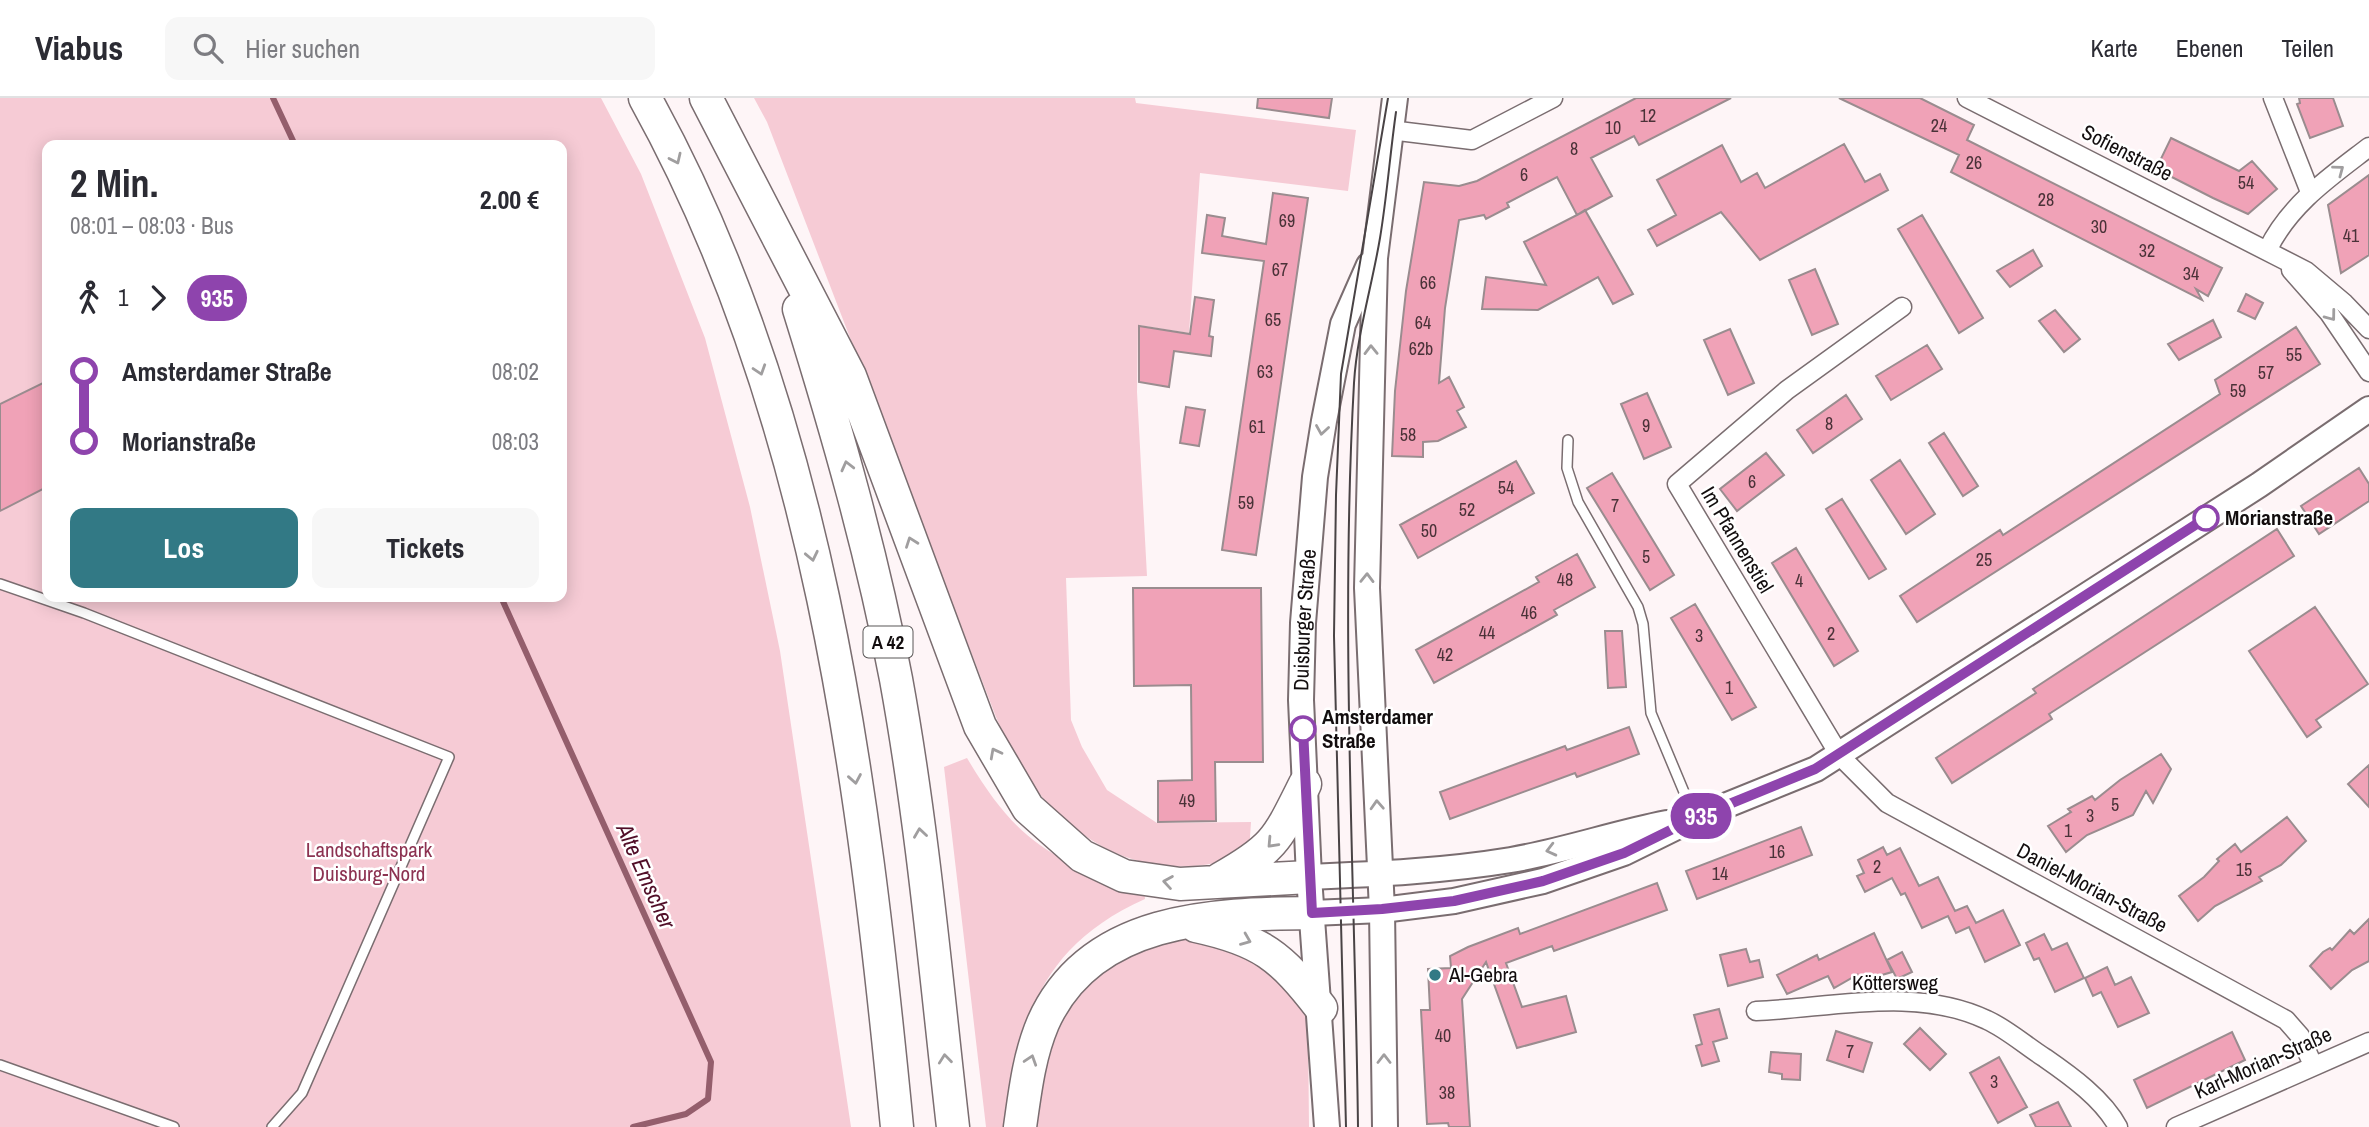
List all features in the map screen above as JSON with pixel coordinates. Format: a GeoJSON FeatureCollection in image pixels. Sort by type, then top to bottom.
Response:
{"type":"FeatureCollection","features":[{"type":"Feature","properties":{"kind":"highway","name":"A 42"},"geometry":{"type":"LineString","coordinates":[[645,98],[705,221],[743,317],[776,419],[806,530],[858,795],[887,1022],[897,1127]]}},
{"type":"Feature","properties":{"kind":"highway","name":"A 42"},"geometry":{"type":"LineString","coordinates":[[706,98],[746,174],[793,290],[843,448],[872,565],[896,680],[920,836],[953,1127]]}},
{"type":"Feature","properties":{"kind":"highway"},"geometry":{"type":"LineString","coordinates":[[746,174],[850,376],[980,726],[1028,808],[1082,856],[1124,876],[1180,884],[1309,877]]}},
{"type":"Feature","properties":{"kind":"highway"},"geometry":{"type":"LineString","coordinates":[[1212,883],[1257,858],[1270,846],[1280,834],[1305,784]]}},
{"type":"Feature","properties":{"kind":"highway"},"geometry":{"type":"LineString","coordinates":[[1020,1127],[1032,1058],[1044,1022],[1067,985],[1097,958],[1120,942],[1153,929],[1217,915],[1312,913]]}},
{"type":"Feature","properties":{"kind":"highway"},"geometry":{"type":"LineString","coordinates":[[1181,923],[1227,933],[1263,947],[1294,972],[1321,1008]]}},
{"type":"Feature","properties":{"kind":"highway"},"geometry":{"type":"LineString","coordinates":[[877,1127],[887,1022]]}},
{"type":"Feature","properties":{"kind":"main road","name":"Duisburger Straße"},"geometry":{"type":"LineString","coordinates":[[1385,1127],[1382,909],[1367,588],[1371,335],[1376,248],[1395,98]]}},
{"type":"Feature","properties":{"kind":"main road","name":"Duisburger Straße"},"geometry":{"type":"LineString","coordinates":[[1327,1127],[1321,1008],[1309,877],[1301,700],[1303,623],[1315,477],[1343,324],[1376,248]]}},
{"type":"Feature","properties":{"kind":"main road"},"geometry":{"type":"LineString","coordinates":[[1312,913],[1454,901],[1543,881],[1624,853],[1695,818],[1815,769],[1840,756],[2259,485],[2369,409]]}},
{"type":"Feature","properties":{"kind":"main road"},"geometry":{"type":"LineString","coordinates":[[1309,877],[1436,870],[1514,859],[1617,832],[1695,818]]}},
{"type":"Feature","properties":{"kind":"street"},"geometry":{"type":"LineString","coordinates":[[1390,130],[1472,140],[1553,98]]}},
{"type":"Feature","properties":{"kind":"street","name":"Sofienstraße"},"geometry":{"type":"LineString","coordinates":[[1967,98],[2306,271],[2344,303],[2369,329]]}},
{"type":"Feature","properties":{"kind":"street"},"geometry":{"type":"LineString","coordinates":[[2273,98],[2310,192]]}},
{"type":"Feature","properties":{"kind":"street"},"geometry":{"type":"LineString","coordinates":[[2267,249],[2279,225],[2310,192],[2369,147]]}},
{"type":"Feature","properties":{"kind":"street","name":"Sofienstraße"},"geometry":{"type":"LineString","coordinates":[[2267,249],[2297,276],[2329,313],[2369,372]]}},
{"type":"Feature","properties":{"kind":"street","name":"Im Pfannenstiel"},"geometry":{"type":"LineString","coordinates":[[1840,756],[1677,484],[1787,390],[1902,307]]}},
{"type":"Feature","properties":{"kind":"street","name":"Daniel-Morian-Straße"},"geometry":{"type":"LineString","coordinates":[[1840,756],[1887,803],[2286,1020],[2300,1036],[2313,1065]]}},
{"type":"Feature","properties":{"kind":"street","name":"Köttersweg"},"geometry":{"type":"LineString","coordinates":[[1756,1011],[1875,1002],[1951,1006],[1989,1020],[2056,1066],[2092,1096],[2119,1127]]}},
{"type":"Feature","properties":{"kind":"street","name":"Karl-Morian-Straße"},"geometry":{"type":"LineString","coordinates":[[2176,1127],[2201,1122],[2313,1065],[2369,1042]]}},
{"type":"Feature","properties":{"kind":"lane"},"geometry":{"type":"LineString","coordinates":[[1568,440],[1567,468],[1578,502],[1641,616],[1651,713],[1695,818]]}},
{"type":"Feature","properties":{"kind":"lane"},"geometry":{"type":"LineString","coordinates":[[0,584],[42,598]]}},
{"type":"Feature","properties":{"kind":"lane"},"geometry":{"type":"LineString","coordinates":[[52,602],[449,757],[302,1093],[272,1127]]}},
{"type":"Feature","properties":{"kind":"lane"},"geometry":{"type":"LineString","coordinates":[[0,1065],[174,1127]]}},
{"type":"Feature","properties":{"kind":"green space","name":"Landschaftspark Duisburg-Nord"},"geometry":{"type":"Polygon","coordinates":[[[0,98],[601,98],[641,174],[705,338],[750,507],[780,651],[851,1127],[0,1127],[0,98]]]}},
{"type":"Feature","properties":{"kind":"green space"},"geometry":{"type":"Polygon","coordinates":[[[754,98],[1135,98],[1136,103],[1356,130],[1348,191],[1200,173],[1189,333],[1138,325],[1137,392],[1147,576],[1066,578],[1071,720],[1082,747],[1107,790],[1157,823],[1251,822],[1249,853],[1215,863],[1182,866],[1150,864],[1121,855],[1093,841],[1067,822],[1022,771],[996,717],[767,122],[754,98]]]}},
{"type":"Feature","properties":{"kind":"green space"},"geometry":{"type":"Polygon","coordinates":[[[967,758],[1003,810],[1039,845],[1084,869],[1144,888],[1145,899],[1109,918],[1081,940],[1058,964],[1041,991],[1018,1053],[1004,1127],[986,1127],[944,767],[967,758]]]}},
{"type":"Feature","properties":{"kind":"green space"},"geometry":{"type":"Polygon","coordinates":[[[1170,939],[1209,939],[1248,950],[1302,997],[1308,1029],[1309,1127],[1035,1127],[1045,1063],[1068,1004],[1081,986],[1103,966],[1170,939]]]}},
{"type":"Feature","properties":{"kind":"building"},"geometry":{"type":"Polygon","coordinates":[[[1258,98],[1332,98],[1329,118],[1257,108],[1258,98]]]}},
{"type":"Feature","properties":{"kind":"building"},"geometry":{"type":"Polygon","coordinates":[[[1636,98],[1731,98],[1639,145],[1634,136],[1591,158],[1612,196],[1585,211],[1633,294],[1613,304],[1598,277],[1538,310],[1482,309],[1486,277],[1546,285],[1524,242],[1577,215],[1557,177],[1507,203],[1509,207],[1486,219],[1484,215],[1459,220],[1445,308],[1439,383],[1449,377],[1464,407],[1457,411],[1466,427],[1438,441],[1423,442],[1423,457],[1392,456],[1395,391],[1406,291],[1424,182],[1459,186],[1477,181],[1636,98]]]}},
{"type":"Feature","properties":{"kind":"building"},"geometry":{"type":"Polygon","coordinates":[[[1839,98],[1920,98],[1974,125],[1967,140],[2222,268],[2208,296],[2196,289],[2202,300],[1951,172],[1959,155],[1839,98]]]}},
{"type":"Feature","properties":{"kind":"building"},"geometry":{"type":"Polygon","coordinates":[[[2299,98],[2333,98],[2343,126],[2310,138],[2297,104],[2300,103],[2299,98]]]}},
{"type":"Feature","properties":{"kind":"building"},"geometry":{"type":"Polygon","coordinates":[[[2171,138],[2239,171],[2252,161],[2277,189],[2248,214],[2213,198],[2156,169],[2171,138]]]}},
{"type":"Feature","properties":{"kind":"building"},"geometry":{"type":"Polygon","coordinates":[[[1844,144],[1865,182],[1880,174],[1888,190],[1760,260],[1721,212],[1657,246],[1648,230],[1676,215],[1657,180],[1722,145],[1741,182],[1757,173],[1765,188],[1844,144]]]}},
{"type":"Feature","properties":{"kind":"building"},"geometry":{"type":"Polygon","coordinates":[[[2369,175],[2369,255],[2341,273],[2328,205],[2369,175]]]}},
{"type":"Feature","properties":{"kind":"building"},"geometry":{"type":"Polygon","coordinates":[[[1273,193],[1308,198],[1256,555],[1222,550],[1264,261],[1202,253],[1207,215],[1225,218],[1222,236],[1266,244],[1273,193]]]}},
{"type":"Feature","properties":{"kind":"building"},"geometry":{"type":"Polygon","coordinates":[[[1922,215],[1983,318],[1959,333],[1898,229],[1922,215]]]}},
{"type":"Feature","properties":{"kind":"building"},"geometry":{"type":"Polygon","coordinates":[[[2033,250],[2042,266],[2010,287],[1997,271],[2033,250]]]}},
{"type":"Feature","properties":{"kind":"building"},"geometry":{"type":"Polygon","coordinates":[[[1815,269],[1838,324],[1812,335],[1789,280],[1815,269]]]}},
{"type":"Feature","properties":{"kind":"building"},"geometry":{"type":"Polygon","coordinates":[[[2246,294],[2263,303],[2255,319],[2238,311],[2246,294]]]}},
{"type":"Feature","properties":{"kind":"building"},"geometry":{"type":"Polygon","coordinates":[[[1195,297],[1214,300],[1209,336],[1213,337],[1211,356],[1174,351],[1169,387],[1139,382],[1139,326],[1190,334],[1195,297]]]}},
{"type":"Feature","properties":{"kind":"building"},"geometry":{"type":"Polygon","coordinates":[[[2055,310],[2080,339],[2064,352],[2039,321],[2055,310]]]}},
{"type":"Feature","properties":{"kind":"building"},"geometry":{"type":"Polygon","coordinates":[[[2213,320],[2221,337],[2179,360],[2168,344],[2213,320]]]}},
{"type":"Feature","properties":{"kind":"building"},"geometry":{"type":"Polygon","coordinates":[[[2296,327],[2320,364],[1917,622],[1900,596],[2000,530],[2003,535],[2220,394],[2215,380],[2296,327]]]}},
{"type":"Feature","properties":{"kind":"building"},"geometry":{"type":"Polygon","coordinates":[[[1730,329],[1754,383],[1728,395],[1704,340],[1730,329]]]}},
{"type":"Feature","properties":{"kind":"building"},"geometry":{"type":"Polygon","coordinates":[[[1927,345],[1942,369],[1891,400],[1876,376],[1927,345]]]}},
{"type":"Feature","properties":{"kind":"building"},"geometry":{"type":"Polygon","coordinates":[[[42,383],[42,490],[0,511],[0,404],[42,383]]]}},
{"type":"Feature","properties":{"kind":"building"},"geometry":{"type":"Polygon","coordinates":[[[1647,393],[1671,447],[1644,459],[1621,404],[1647,393]]]}},
{"type":"Feature","properties":{"kind":"building"},"geometry":{"type":"Polygon","coordinates":[[[1846,395],[1862,419],[1813,453],[1797,430],[1846,395]]]}},
{"type":"Feature","properties":{"kind":"building"},"geometry":{"type":"Polygon","coordinates":[[[1186,407],[1205,410],[1199,446],[1180,443],[1186,407]]]}},
{"type":"Feature","properties":{"kind":"building"},"geometry":{"type":"Polygon","coordinates":[[[1944,433],[1978,486],[1963,496],[1929,443],[1944,433]]]}},
{"type":"Feature","properties":{"kind":"building"},"geometry":{"type":"Polygon","coordinates":[[[1766,453],[1784,475],[1737,511],[1720,489],[1766,453]]]}},
{"type":"Feature","properties":{"kind":"building"},"geometry":{"type":"Polygon","coordinates":[[[1900,460],[1935,514],[1906,534],[1871,480],[1900,460]]]}},
{"type":"Feature","properties":{"kind":"building"},"geometry":{"type":"Polygon","coordinates":[[[1516,461],[1534,493],[1418,558],[1400,525],[1516,461]]]}},
{"type":"Feature","properties":{"kind":"building"},"geometry":{"type":"Polygon","coordinates":[[[2359,468],[2369,484],[2369,501],[2319,534],[2301,506],[2359,468]]]}},
{"type":"Feature","properties":{"kind":"building"},"geometry":{"type":"Polygon","coordinates":[[[1612,473],[1674,575],[1650,590],[1587,488],[1612,473]]]}},
{"type":"Feature","properties":{"kind":"building"},"geometry":{"type":"Polygon","coordinates":[[[1842,499],[1886,569],[1869,579],[1826,509],[1842,499]]]}},
{"type":"Feature","properties":{"kind":"building"},"geometry":{"type":"Polygon","coordinates":[[[2277,529],[2294,556],[2049,714],[2052,719],[1952,783],[1936,758],[2036,693],[2033,689],[2277,529]]]}},
{"type":"Feature","properties":{"kind":"building"},"geometry":{"type":"Polygon","coordinates":[[[1796,548],[1858,651],[1834,666],[1772,563],[1796,548]]]}},
{"type":"Feature","properties":{"kind":"building"},"geometry":{"type":"Polygon","coordinates":[[[1577,554],[1595,587],[1554,610],[1557,615],[1434,683],[1416,650],[1539,582],[1536,577],[1577,554]]]}},
{"type":"Feature","properties":{"kind":"building"},"geometry":{"type":"Polygon","coordinates":[[[1133,588],[1261,588],[1263,762],[1215,762],[1216,821],[1158,822],[1158,781],[1192,780],[1191,685],[1134,686],[1133,588]]]}},
{"type":"Feature","properties":{"kind":"building"},"geometry":{"type":"Polygon","coordinates":[[[1695,604],[1756,707],[1732,720],[1671,618],[1695,604]]]}},
{"type":"Feature","properties":{"kind":"building"},"geometry":{"type":"Polygon","coordinates":[[[2315,607],[2368,684],[2316,720],[2321,727],[2307,737],[2249,651],[2315,607]]]}},
{"type":"Feature","properties":{"kind":"building"},"geometry":{"type":"Polygon","coordinates":[[[1605,631],[1622,631],[1626,687],[1608,688],[1605,631]]]}},
{"type":"Feature","properties":{"kind":"building"},"geometry":{"type":"Polygon","coordinates":[[[1629,727],[1639,754],[1577,777],[1575,773],[1450,819],[1440,792],[1565,746],[1567,750],[1629,727]]]}},
{"type":"Feature","properties":{"kind":"building"},"geometry":{"type":"Polygon","coordinates":[[[2161,754],[2171,769],[2153,803],[2146,791],[2133,815],[2087,835],[2066,852],[2048,826],[2071,812],[2068,809],[2092,796],[2095,800],[2120,780],[2161,754]]]}},
{"type":"Feature","properties":{"kind":"building"},"geometry":{"type":"Polygon","coordinates":[[[2369,765],[2369,807],[2348,784],[2369,765]]]}},
{"type":"Feature","properties":{"kind":"building"},"geometry":{"type":"Polygon","coordinates":[[[2287,817],[2306,841],[2281,865],[2259,877],[2262,881],[2215,906],[2198,921],[2179,896],[2204,877],[2219,861],[2217,859],[2235,844],[2241,852],[2287,817]]]}},
{"type":"Feature","properties":{"kind":"building"},"geometry":{"type":"Polygon","coordinates":[[[1801,827],[1812,855],[1697,899],[1686,871],[1801,827]]]}},
{"type":"Feature","properties":{"kind":"building"},"geometry":{"type":"Polygon","coordinates":[[[1883,847],[1887,855],[1900,848],[1919,886],[1938,877],[1955,911],[1967,906],[1976,923],[2003,910],[2020,945],[1985,962],[1969,927],[1956,933],[1948,916],[1922,928],[1905,893],[1901,895],[1892,878],[1865,892],[1857,876],[1864,873],[1858,860],[1883,847]]]}},
{"type":"Feature","properties":{"kind":"building"},"geometry":{"type":"Polygon","coordinates":[[[1657,883],[1667,910],[1554,951],[1552,946],[1506,963],[1522,1007],[1566,996],[1576,1032],[1517,1048],[1486,962],[1462,999],[1470,1127],[1449,1127],[1448,1123],[1427,1124],[1421,1010],[1430,1010],[1428,969],[1451,968],[1450,956],[1468,947],[1518,928],[1520,934],[1657,883]]]}},
{"type":"Feature","properties":{"kind":"building"},"geometry":{"type":"Polygon","coordinates":[[[2369,919],[2369,961],[2352,970],[2331,989],[2310,966],[2323,952],[2330,948],[2332,950],[2350,930],[2354,934],[2369,919]]]}},
{"type":"Feature","properties":{"kind":"building"},"geometry":{"type":"Polygon","coordinates":[[[1874,933],[1892,972],[1868,979],[1866,975],[1856,980],[1857,975],[1834,988],[1828,976],[1787,994],[1777,975],[1817,955],[1819,960],[1874,933]]]}},
{"type":"Feature","properties":{"kind":"building"},"geometry":{"type":"Polygon","coordinates":[[[2044,934],[2052,950],[2067,943],[2084,978],[2055,992],[2039,958],[2034,960],[2026,943],[2044,934]]]}},
{"type":"Feature","properties":{"kind":"building"},"geometry":{"type":"Polygon","coordinates":[[[1746,949],[1750,962],[1759,960],[1763,977],[1728,986],[1720,955],[1746,949]]]}},
{"type":"Feature","properties":{"kind":"building"},"geometry":{"type":"Polygon","coordinates":[[[1902,952],[1912,972],[1897,979],[1887,960],[1902,952]]]}},
{"type":"Feature","properties":{"kind":"building"},"geometry":{"type":"Polygon","coordinates":[[[2107,967],[2115,985],[2131,977],[2149,1013],[2118,1027],[2101,992],[2093,996],[2085,978],[2107,967]]]}},
{"type":"Feature","properties":{"kind":"building"},"geometry":{"type":"Polygon","coordinates":[[[1719,1009],[1727,1038],[1713,1042],[1719,1061],[1702,1066],[1696,1046],[1702,1044],[1694,1015],[1719,1009]]]}},
{"type":"Feature","properties":{"kind":"building"},"geometry":{"type":"Polygon","coordinates":[[[1920,1028],[1946,1054],[1930,1070],[1904,1044],[1920,1028]]]}},
{"type":"Feature","properties":{"kind":"building"},"geometry":{"type":"Polygon","coordinates":[[[1836,1031],[1872,1043],[1863,1072],[1827,1060],[1836,1031]]]}},
{"type":"Feature","properties":{"kind":"building"},"geometry":{"type":"Polygon","coordinates":[[[2232,1032],[2245,1060],[2147,1108],[2134,1080],[2232,1032]]]}},
{"type":"Feature","properties":{"kind":"building"},"geometry":{"type":"Polygon","coordinates":[[[1771,1052],[1801,1054],[1800,1080],[1782,1079],[1782,1074],[1769,1072],[1771,1052]]]}},
{"type":"Feature","properties":{"kind":"building"},"geometry":{"type":"Polygon","coordinates":[[[1999,1057],[2027,1107],[1998,1123],[1970,1073],[1999,1057]]]}},
{"type":"Feature","properties":{"kind":"building"},"geometry":{"type":"Polygon","coordinates":[[[2058,1102],[2071,1127],[2036,1127],[2030,1115],[2058,1102]]]}},
{"type":"Feature","properties":{"kind":"waterway","name":"Alte Emscher"},"geometry":{"type":"LineString","coordinates":[[273,98],[293,140]]}},
{"type":"Feature","properties":{"kind":"waterway","name":"Alte Emscher"},"geometry":{"type":"LineString","coordinates":[[503,602],[711,1062],[708,1099],[686,1114],[633,1127]]}},
{"type":"Feature","properties":{"kind":"tram line"},"geometry":{"type":"LineString","coordinates":[[1346,1127],[1334,636],[1336,495],[1341,374],[1388,98]]}},
{"type":"Feature","properties":{"kind":"tram line"},"geometry":{"type":"LineString","coordinates":[[1358,1127],[1348,662],[1350,476],[1356,365],[1380,238],[1396,112]]}},
{"type":"Feature","properties":{"kind":"bus line","name":"935"},"geometry":{"type":"LineString","coordinates":[[1303,729],[1312,913],[1454,901],[1543,881],[1624,853],[1695,818],[1815,769],[1840,756],[2206,518]]}},
{"type":"Feature","properties":{"kind":"place","name":"Morianstraße"},"geometry":{"type":"Point","coordinates":[2206,518]}},
{"type":"Feature","properties":{"kind":"place","name":"Amsterdamer Straße"},"geometry":{"type":"Point","coordinates":[1303,729]}},
{"type":"Feature","properties":{"kind":"place","name":"Al-Gebra"},"geometry":{"type":"Point","coordinates":[1435,975]}}]}
